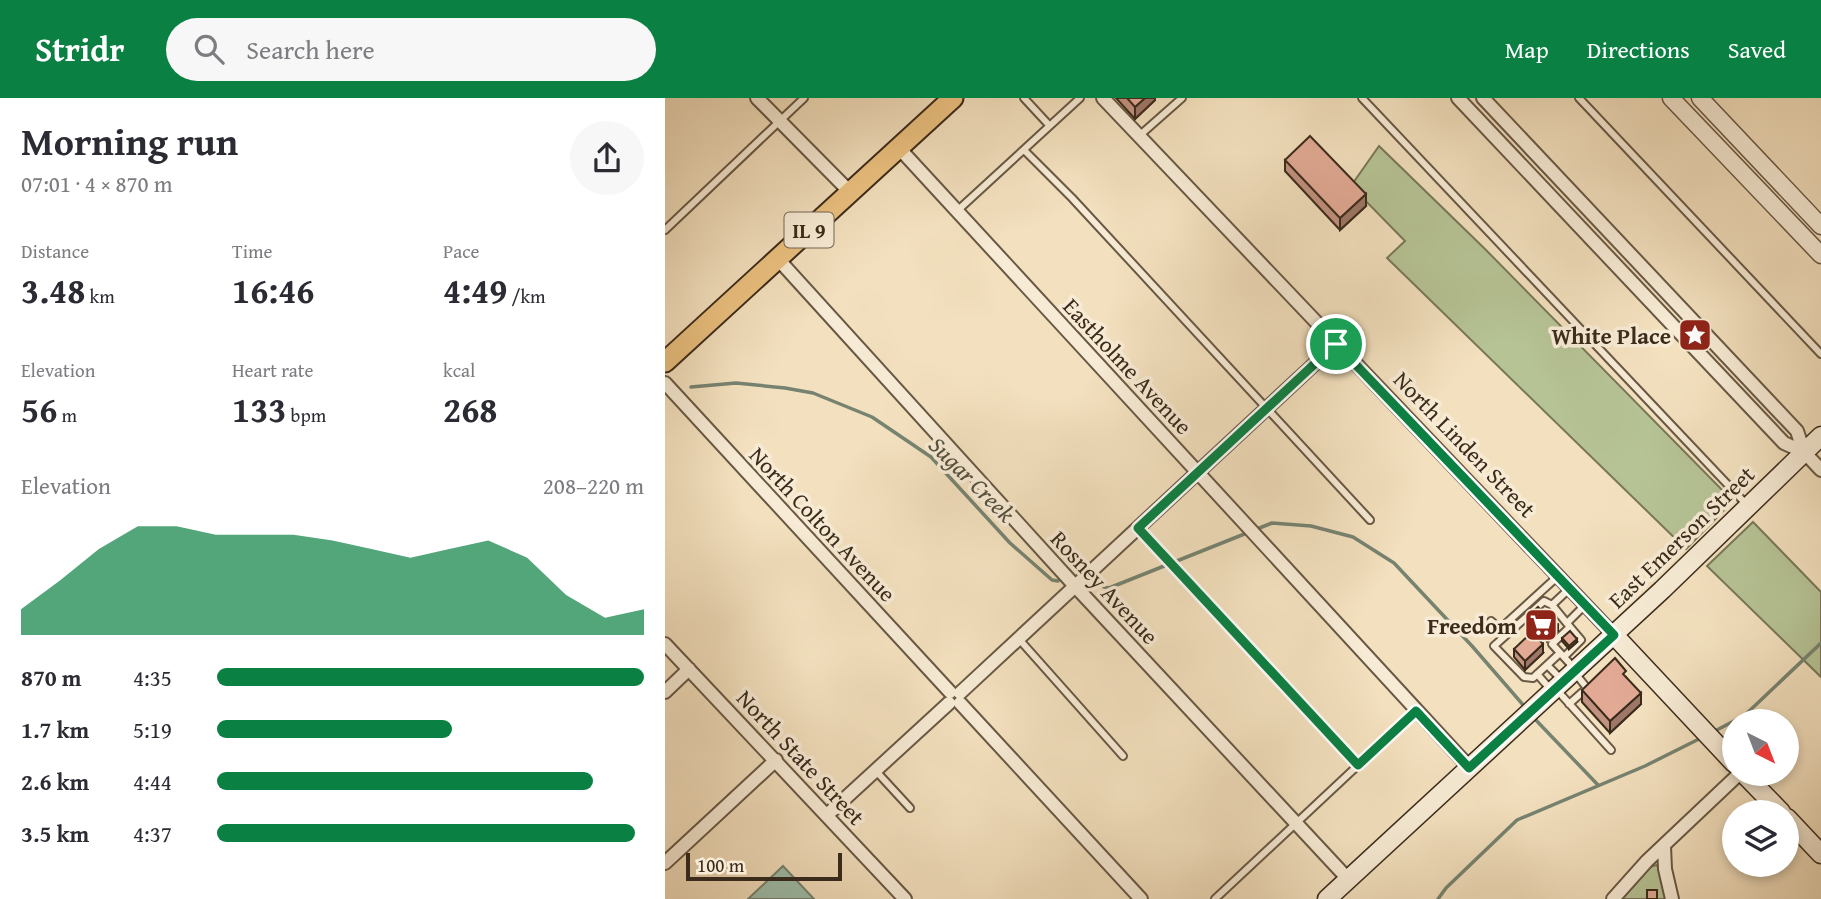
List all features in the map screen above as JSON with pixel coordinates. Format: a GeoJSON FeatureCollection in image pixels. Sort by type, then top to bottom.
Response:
{"type":"FeatureCollection","features":[{"type":"Feature","properties":{"kind":"main road","name":"IL 9"},"geometry":{"type":"LineString","coordinates":[[665,362],[953,98]]}},
{"type":"Feature","properties":{"kind":"main road","name":"East Emerson Street"},"geometry":{"type":"LineString","coordinates":[[1333,897],[1348,879],[1519,722],[1565,671],[1614,635],[1821,436]]}},
{"type":"Feature","properties":{"kind":"main road","name":"North Linden Street"},"geometry":{"type":"LineString","coordinates":[[1614,635],[1722,750]]}},
{"type":"Feature","properties":{"kind":"main road"},"geometry":{"type":"LineString","coordinates":[[1754,786],[1769,800]]}},
{"type":"Feature","properties":{"kind":"main road"},"geometry":{"type":"LineString","coordinates":[[1799,831],[1821,854]]}},
{"type":"Feature","properties":{"kind":"street"},"geometry":{"type":"LineString","coordinates":[[757,98],[850,192]]}},
{"type":"Feature","properties":{"kind":"street","name":"North Linden Street"},"geometry":{"type":"LineString","coordinates":[[1104,98],[1614,635]]}},
{"type":"Feature","properties":{"kind":"street"},"geometry":{"type":"LineString","coordinates":[[1460,99],[1469,105],[1477,98]]}},
{"type":"Feature","properties":{"kind":"street"},"geometry":{"type":"LineString","coordinates":[[1483,98],[1797,431],[1804,452]]}},
{"type":"Feature","properties":{"kind":"street"},"geometry":{"type":"LineString","coordinates":[[1700,98],[1821,226]]}},
{"type":"Feature","properties":{"kind":"street"},"geometry":{"type":"LineString","coordinates":[[1460,99],[1784,443],[1804,452],[1821,470]]}},
{"type":"Feature","properties":{"kind":"street"},"geometry":{"type":"LineString","coordinates":[[1679,101],[1821,255]]}},
{"type":"Feature","properties":{"kind":"street","name":"Eastholme Avenue"},"geometry":{"type":"LineString","coordinates":[[899,148],[1469,768]]}},
{"type":"Feature","properties":{"kind":"street"},"geometry":{"type":"LineString","coordinates":[[1789,222],[1804,208]]}},
{"type":"Feature","properties":{"kind":"street"},"geometry":{"type":"LineString","coordinates":[[1616,265],[1629,253]]}},
{"type":"Feature","properties":{"kind":"street","name":"Rosney Avenue"},"geometry":{"type":"LineString","coordinates":[[778,259],[1075,586],[1348,879]]}},
{"type":"Feature","properties":{"kind":"street"},"geometry":{"type":"LineString","coordinates":[[1649,300],[1663,288]]}},
{"type":"Feature","properties":{"kind":"street"},"geometry":{"type":"LineString","coordinates":[[827,815],[1336,344]]}},
{"type":"Feature","properties":{"kind":"street","name":"North Colton Avenue"},"geometry":{"type":"LineString","coordinates":[[665,383],[1141,899]]}},
{"type":"Feature","properties":{"kind":"street","name":"North State Street"},"geometry":{"type":"LineString","coordinates":[[665,644],[905,899]]}},
{"type":"Feature","properties":{"kind":"street"},"geometry":{"type":"LineString","coordinates":[[665,692],[689,670]]}},
{"type":"Feature","properties":{"kind":"street"},"geometry":{"type":"LineString","coordinates":[[665,863],[776,760]]}},
{"type":"Feature","properties":{"kind":"street"},"geometry":{"type":"LineString","coordinates":[[1612,899],[1647,861],[1729,786]]}},
{"type":"Feature","properties":{"kind":"street"},"geometry":{"type":"LineString","coordinates":[[1664,846],[1665,869],[1672,899]]}},
{"type":"Feature","properties":{"kind":"lane"},"geometry":{"type":"LineString","coordinates":[[665,230],[804,98]]}},
{"type":"Feature","properties":{"kind":"lane"},"geometry":{"type":"LineString","coordinates":[[1024,98],[1049,125]]}},
{"type":"Feature","properties":{"kind":"lane"},"geometry":{"type":"LineString","coordinates":[[957,211],[1080,98]]}},
{"type":"Feature","properties":{"kind":"lane"},"geometry":{"type":"LineString","coordinates":[[1139,136],[1182,98]]}},
{"type":"Feature","properties":{"kind":"lane"},"geometry":{"type":"LineString","coordinates":[[1361,98],[1748,506]]}},
{"type":"Feature","properties":{"kind":"lane"},"geometry":{"type":"LineString","coordinates":[[1579,98],[1821,354]]}},
{"type":"Feature","properties":{"kind":"lane"},"geometry":{"type":"LineString","coordinates":[[1024,150],[1072,198],[1370,520]]}},
{"type":"Feature","properties":{"kind":"lane"},"geometry":{"type":"LineString","coordinates":[[1138,528],[1358,765]]}},
{"type":"Feature","properties":{"kind":"lane"},"geometry":{"type":"LineString","coordinates":[[1491,621],[1500,629],[1557,577]]}},
{"type":"Feature","properties":{"kind":"lane"},"geometry":{"type":"LineString","coordinates":[[1552,605],[1569,589]]}},
{"type":"Feature","properties":{"kind":"lane"},"geometry":{"type":"LineString","coordinates":[[1547,665],[1533,678],[1524,677],[1494,646],[1543,601],[1552,605],[1581,640],[1565,671]]}},
{"type":"Feature","properties":{"kind":"lane"},"geometry":{"type":"LineString","coordinates":[[1585,605],[1552,644],[1565,671],[1569,704],[1611,750]]}},
{"type":"Feature","properties":{"kind":"lane"},"geometry":{"type":"LineString","coordinates":[[1018,638],[1123,756]]}},
{"type":"Feature","properties":{"kind":"lane"},"geometry":{"type":"LineString","coordinates":[[1547,665],[1565,671]]}},
{"type":"Feature","properties":{"kind":"lane"},"geometry":{"type":"LineString","coordinates":[[1547,665],[1565,671],[1587,688],[1569,704]]}},
{"type":"Feature","properties":{"kind":"lane"},"geometry":{"type":"LineString","coordinates":[[1537,674],[1565,671]]}},
{"type":"Feature","properties":{"kind":"lane"},"geometry":{"type":"LineString","coordinates":[[1215,899],[1416,711]]}},
{"type":"Feature","properties":{"kind":"lane"},"geometry":{"type":"LineString","coordinates":[[876,771],[910,808]]}},
{"type":"Feature","properties":{"kind":"shaded area"},"geometry":{"type":"Polygon","coordinates":[[[1379,146],[1485,249],[1733,501],[1686,549],[1387,258],[1405,241],[1351,186],[1379,146]]]}},
{"type":"Feature","properties":{"kind":"shaded area"},"geometry":{"type":"Polygon","coordinates":[[[1753,522],[1821,592],[1821,677],[1707,566],[1753,522]]]}},
{"type":"Feature","properties":{"kind":"shaded area"},"geometry":{"type":"Polygon","coordinates":[[[1656,865],[1660,868],[1666,899],[1621,899],[1650,867],[1656,865]]]}},
{"type":"Feature","properties":{"kind":"shaded area"},"geometry":{"type":"Polygon","coordinates":[[[783,866],[814,899],[748,899],[783,866]]]}},
{"type":"Feature","properties":{"kind":"building"},"geometry":{"type":"Polygon","coordinates":[[[1127,98],[1145,98],[1135,107],[1127,98]]]}},
{"type":"Feature","properties":{"kind":"building"},"geometry":{"type":"Polygon","coordinates":[[[1310,136],[1366,194],[1340,218],[1285,160],[1310,136]]]}},
{"type":"Feature","properties":{"kind":"building","name":"Freedom"},"geometry":{"type":"Polygon","coordinates":[[[1538,607],[1558,625],[1547,635],[1527,617],[1538,607]]]}},
{"type":"Feature","properties":{"kind":"building","name":"Freedom"},"geometry":{"type":"Polygon","coordinates":[[[1570,631],[1577,639],[1569,646],[1562,638],[1570,631]]]}},
{"type":"Feature","properties":{"kind":"building"},"geometry":{"type":"Polygon","coordinates":[[[1532,632],[1543,644],[1525,661],[1514,649],[1532,632]]]}},
{"type":"Feature","properties":{"kind":"building"},"geometry":{"type":"Polygon","coordinates":[[[1615,658],[1626,671],[1623,674],[1641,693],[1610,721],[1582,690],[1615,658]]]}},
{"type":"Feature","properties":{"kind":"building"},"geometry":{"type":"Polygon","coordinates":[[[1647,890],[1657,890],[1657,899],[1647,899],[1647,890]]]}},
{"type":"Feature","properties":{"kind":"waterway","name":"Sugar Creek"},"geometry":{"type":"LineString","coordinates":[[691,387],[736,383],[785,388],[813,393],[872,417],[931,457],[1010,543],[1052,580],[1058,581]]}},
{"type":"Feature","properties":{"kind":"waterway","name":"Sugar Creek"},"geometry":{"type":"LineString","coordinates":[[1104,587],[1109,588],[1272,523],[1311,526],[1353,537],[1394,563],[1525,707]]}},
{"type":"Feature","properties":{"kind":"waterway","name":"Sugar Creek"},"geometry":{"type":"LineString","coordinates":[[1751,709],[1821,643]]}},
{"type":"Feature","properties":{"kind":"waterway","name":"Sugar Creek"},"geometry":{"type":"LineString","coordinates":[[1532,716],[1598,785]]}},
{"type":"Feature","properties":{"kind":"waterway","name":"Sugar Creek"},"geometry":{"type":"LineString","coordinates":[[1713,732],[1722,727]]}},
{"type":"Feature","properties":{"kind":"waterway","name":"Sugar Creek"},"geometry":{"type":"LineString","coordinates":[[1438,899],[1446,888],[1517,820],[1645,766],[1703,737]]}},
{"type":"Feature","properties":{"kind":"place","name":"White Place"},"geometry":{"type":"Point","coordinates":[1695,335]}},
{"type":"Feature","properties":{"kind":"place","name":"Freedom"},"geometry":{"type":"Point","coordinates":[1541,625]}},
{"type":"Feature","properties":{"kind":"route"},"geometry":{"type":"LineString","coordinates":[[1336,344],[1614,635],[1469,768],[1416,711],[1358,765],[1138,528],[1336,344]]}}]}
